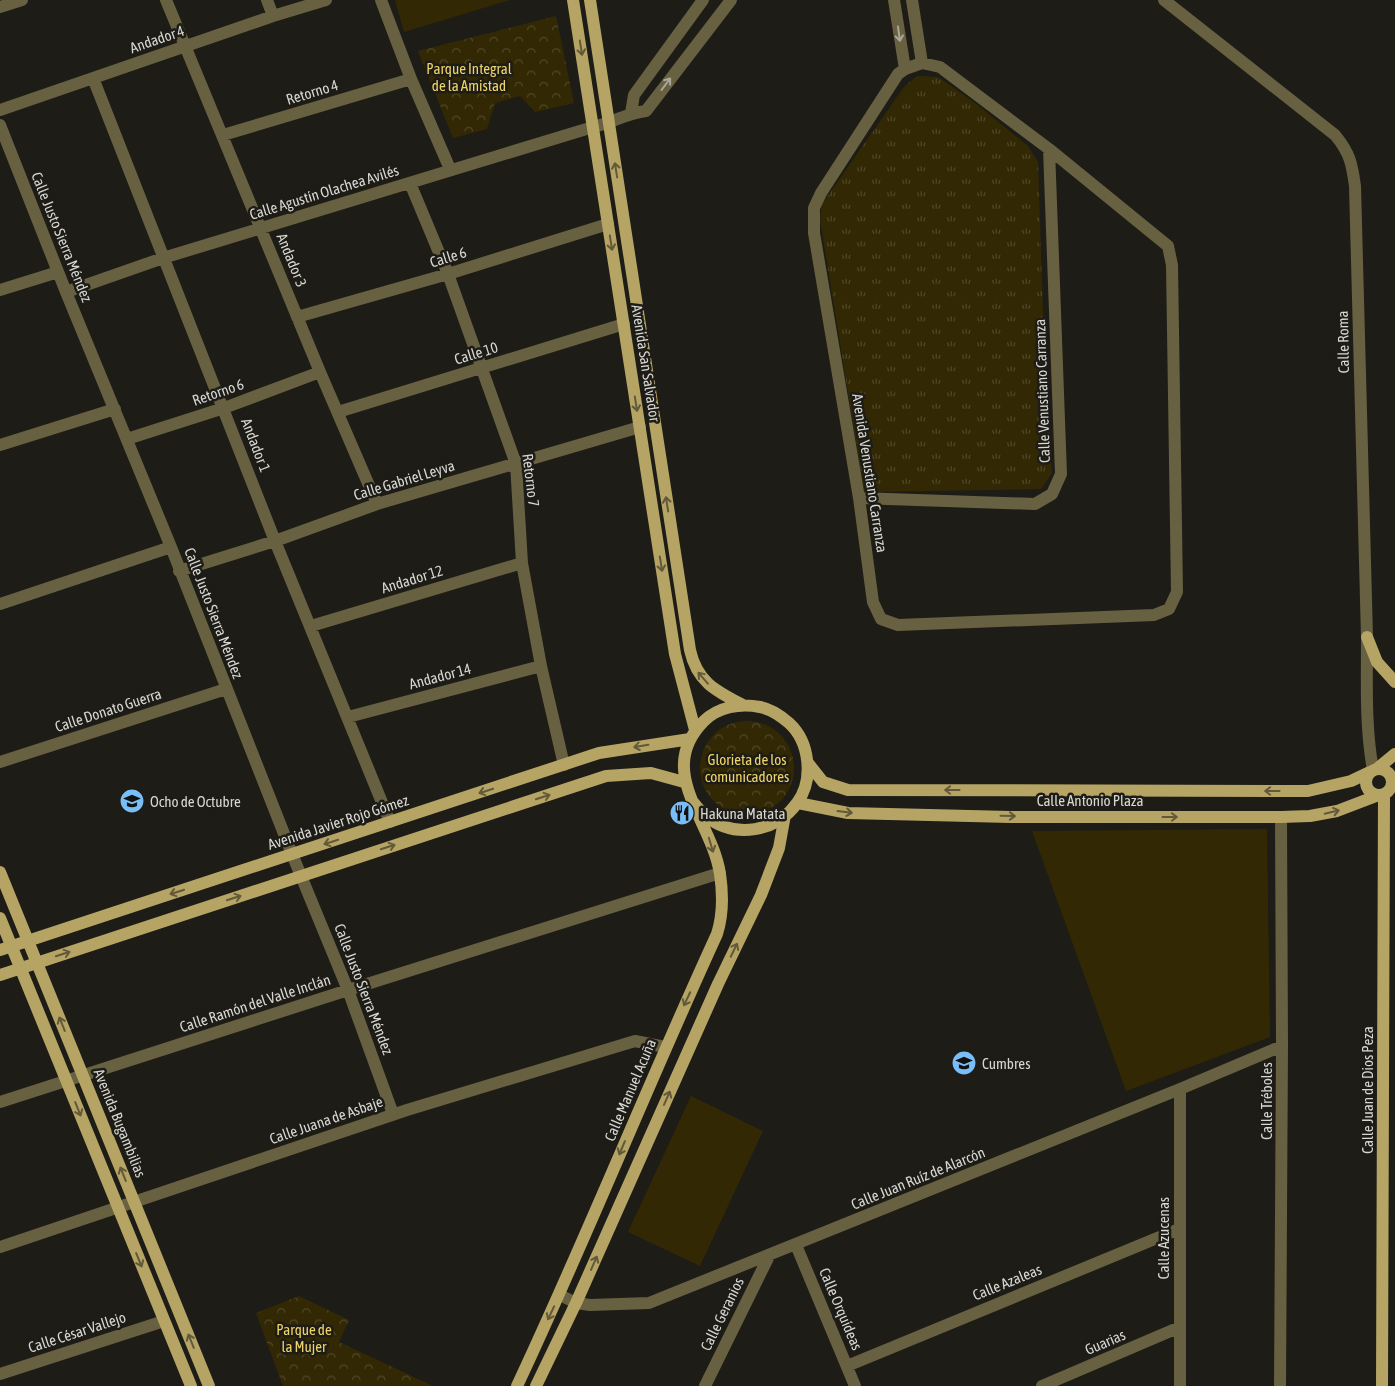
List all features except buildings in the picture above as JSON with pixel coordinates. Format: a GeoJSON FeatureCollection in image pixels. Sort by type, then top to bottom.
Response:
{"type":"FeatureCollection","features":[{"type":"Feature","properties":{"kind":"main road","name":"Avenida San Salvador"},"geometry":{"type":"LineString","coordinates":[[573,0],[675,654],[692,734]]}},
{"type":"Feature","properties":{"kind":"main road","name":"Avenida San Salvador"},"geometry":{"type":"LineString","coordinates":[[590,0],[692,662],[700,677],[715,690],[743,705]]}},
{"type":"Feature","properties":{"kind":"main road"},"geometry":{"type":"LineString","coordinates":[[1368,637],[1377,662],[1395,682]]}},
{"type":"Feature","properties":{"kind":"main road"},"geometry":{"type":"LineString","coordinates":[[743,705],[762,707],[780,715],[794,728],[804,744],[808,763],[806,784],[798,803],[770,826],[749,831],[727,828],[707,817],[692,801],[684,782],[683,767],[684,752],[692,734],[708,717],[725,708],[743,705]]}},
{"type":"Feature","properties":{"kind":"main road","name":"Avenida Javier Rojo Gómez"},"geometry":{"type":"LineString","coordinates":[[6,948],[599,754],[692,734]]}},
{"type":"Feature","properties":{"kind":"main road"},"geometry":{"type":"LineString","coordinates":[[599,754],[606,776]]}},
{"type":"Feature","properties":{"kind":"main road","name":"Calle Antonio Plaza"},"geometry":{"type":"LineString","coordinates":[[808,763],[823,782],[848,790],[1308,792],[1351,781],[1374,770],[1395,754]]}},
{"type":"Feature","properties":{"kind":"main road"},"geometry":{"type":"LineString","coordinates":[[1374,770],[1386,770],[1392,777],[1392,785],[1387,792],[1371,792],[1366,785],[1366,780],[1374,770]]}},
{"type":"Feature","properties":{"kind":"main road"},"geometry":{"type":"LineString","coordinates":[[0,975],[606,776],[651,774],[684,782]]}},
{"type":"Feature","properties":{"kind":"main road","name":"Calle Antonio Plaza"},"geometry":{"type":"LineString","coordinates":[[798,803],[848,812],[1010,816],[1281,817],[1310,816],[1337,811],[1387,792]]}},
{"type":"Feature","properties":{"kind":"main road","name":"Calle Juan de Dios Peza"},"geometry":{"type":"LineString","coordinates":[[1382,1386],[1387,792]]}},
{"type":"Feature","properties":{"kind":"main road","name":"Calle Manuel Acuña"},"geometry":{"type":"LineString","coordinates":[[517,1386],[560,1295],[665,1047],[717,934],[722,906],[720,873],[708,834],[692,801]]}},
{"type":"Feature","properties":{"kind":"main road"},"geometry":{"type":"LineString","coordinates":[[536,1386],[576,1303],[718,984],[761,894],[779,848],[785,815]]}},
{"type":"Feature","properties":{"kind":"main road","name":"Avenida Bugambilias"},"geometry":{"type":"LineString","coordinates":[[0,872],[210,1386]]}},
{"type":"Feature","properties":{"kind":"main road"},"geometry":{"type":"LineString","coordinates":[[0,918],[6,948],[20,968],[191,1386]]}},
{"type":"Feature","properties":{"kind":"street"},"geometry":{"type":"LineString","coordinates":[[0,7],[22,0]]}},
{"type":"Feature","properties":{"kind":"street","name":"Andador 3"},"geometry":{"type":"LineString","coordinates":[[166,0],[320,372],[377,504]]}},
{"type":"Feature","properties":{"kind":"street"},"geometry":{"type":"LineString","coordinates":[[267,0],[273,16]]}},
{"type":"Feature","properties":{"kind":"street","name":"Andador 4"},"geometry":{"type":"LineString","coordinates":[[0,110],[273,16],[326,0]]}},
{"type":"Feature","properties":{"kind":"street"},"geometry":{"type":"LineString","coordinates":[[382,0],[411,79],[450,169]]}},
{"type":"Feature","properties":{"kind":"street"},"geometry":{"type":"LineString","coordinates":[[631,113],[634,96],[703,0]]}},
{"type":"Feature","properties":{"kind":"street","name":"Calle Agustín Olachea Avilés"},"geometry":{"type":"LineString","coordinates":[[66,292],[163,258],[410,183],[450,169],[609,124],[631,113],[646,111],[731,0]]}},
{"type":"Feature","properties":{"kind":"street"},"geometry":{"type":"LineString","coordinates":[[894,0],[905,69],[922,63],[940,67],[1049,149]]}},
{"type":"Feature","properties":{"kind":"street"},"geometry":{"type":"LineString","coordinates":[[912,0],[922,63]]}},
{"type":"Feature","properties":{"kind":"street","name":"Calle Roma"},"geometry":{"type":"LineString","coordinates":[[1164,0],[1335,135],[1345,148],[1352,165],[1355,186],[1368,637],[1366,711],[1369,747],[1374,770]]}},
{"type":"Feature","properties":{"kind":"street","name":"Avenida Venustiano Carranza"},"geometry":{"type":"LineString","coordinates":[[905,69],[898,74],[821,192],[814,208],[814,233],[859,498],[873,602],[881,619],[898,625],[1154,615],[1169,609],[1177,592],[1172,265],[1168,246],[1049,149]]}},
{"type":"Feature","properties":{"kind":"street","name":"Andador 1"},"geometry":{"type":"LineString","coordinates":[[93,78],[275,541],[390,822]]}},
{"type":"Feature","properties":{"kind":"street","name":"Retorno 4"},"geometry":{"type":"LineString","coordinates":[[222,135],[411,79]]}},
{"type":"Feature","properties":{"kind":"street","name":"Calle Justo Sierra Méndez"},"geometry":{"type":"LineString","coordinates":[[1,130],[171,547],[226,689],[348,990],[393,1114]]}},
{"type":"Feature","properties":{"kind":"street","name":"Calle Venustiano Carranza"},"geometry":{"type":"LineString","coordinates":[[859,498],[1035,504],[1052,494],[1062,474],[1049,149]]}},
{"type":"Feature","properties":{"kind":"street","name":"Retorno 7"},"geometry":{"type":"LineString","coordinates":[[410,183],[448,274],[516,464],[522,563],[541,666],[564,765]]}},
{"type":"Feature","properties":{"kind":"street","name":"Calle 6"},"geometry":{"type":"LineString","coordinates":[[297,317],[448,274],[608,224]]}},
{"type":"Feature","properties":{"kind":"street"},"geometry":{"type":"LineString","coordinates":[[0,290],[58,272]]}},
{"type":"Feature","properties":{"kind":"street","name":"Calle 10"},"geometry":{"type":"LineString","coordinates":[[338,412],[624,324]]}},
{"type":"Feature","properties":{"kind":"street","name":"Retorno 6"},"geometry":{"type":"LineString","coordinates":[[127,439],[224,408],[320,372]]}},
{"type":"Feature","properties":{"kind":"street"},"geometry":{"type":"LineString","coordinates":[[0,446],[114,409]]}},
{"type":"Feature","properties":{"kind":"street","name":"Calle Gabriel Leyva"},"geometry":{"type":"LineString","coordinates":[[180,571],[275,541],[377,504],[640,427]]}},
{"type":"Feature","properties":{"kind":"street"},"geometry":{"type":"LineString","coordinates":[[0,604],[171,547]]}},
{"type":"Feature","properties":{"kind":"street","name":"Andador 12"},"geometry":{"type":"LineString","coordinates":[[311,626],[522,563]]}},
{"type":"Feature","properties":{"kind":"street","name":"Andador 14"},"geometry":{"type":"LineString","coordinates":[[348,717],[541,666]]}},
{"type":"Feature","properties":{"kind":"street","name":"Calle Donato Guerra"},"geometry":{"type":"LineString","coordinates":[[0,762],[226,689]]}},
{"type":"Feature","properties":{"kind":"street","name":"Calle Tréboles"},"geometry":{"type":"LineString","coordinates":[[1280,1386],[1281,817]]}},
{"type":"Feature","properties":{"kind":"street","name":"Calle Ramón del Valle Inclán"},"geometry":{"type":"LineString","coordinates":[[0,1102],[720,873]]}},
{"type":"Feature","properties":{"kind":"street","name":"Calle Juana de Asbaje"},"geometry":{"type":"LineString","coordinates":[[0,1247],[393,1114],[635,1042],[665,1047]]}},
{"type":"Feature","properties":{"kind":"street","name":"Calle Juan Ruíz de Alarcón"},"geometry":{"type":"LineString","coordinates":[[560,1295],[576,1303],[648,1303],[769,1256],[1282,1046]]}},
{"type":"Feature","properties":{"kind":"street","name":"Calle Azucenas"},"geometry":{"type":"LineString","coordinates":[[1180,1089],[1180,1386]]}},
{"type":"Feature","properties":{"kind":"street","name":"Calle Azaleas"},"geometry":{"type":"LineString","coordinates":[[847,1366],[1179,1229]]}},
{"type":"Feature","properties":{"kind":"street","name":"Calle Orquídeas"},"geometry":{"type":"LineString","coordinates":[[796,1245],[855,1386]]}},
{"type":"Feature","properties":{"kind":"street","name":"Calle Geranios"},"geometry":{"type":"LineString","coordinates":[[705,1386],[769,1256]]}},
{"type":"Feature","properties":{"kind":"street","name":"Calle César Vallejo"},"geometry":{"type":"LineString","coordinates":[[0,1374],[164,1321]]}},
{"type":"Feature","properties":{"kind":"street","name":"Guarias"},"geometry":{"type":"LineString","coordinates":[[1042,1386],[1180,1327]]}},
{"type":"Feature","properties":{"kind":"green space"},"geometry":{"type":"Polygon","coordinates":[[[395,0],[510,0],[404,32],[395,0]]]}},
{"type":"Feature","properties":{"kind":"green space","name":"Parque Integral de la Amistad"},"geometry":{"type":"Polygon","coordinates":[[[556,16],[574,103],[535,112],[520,96],[495,103],[487,129],[453,138],[418,51],[556,16]]]}},
{"type":"Feature","properties":{"kind":"green space"},"geometry":{"type":"Polygon","coordinates":[[[917,76],[938,77],[975,103],[1028,146],[1038,162],[1043,314],[1052,473],[1041,489],[864,492],[820,219],[822,204],[904,87],[917,76]]]}},
{"type":"Feature","properties":{"kind":"green space","name":"Glorieta de los comunicadores"},"geometry":{"type":"Polygon","coordinates":[[[747,721],[765,724],[780,735],[791,750],[794,768],[791,786],[780,801],[765,812],[747,815],[729,812],[714,801],[703,786],[700,768],[703,750],[714,735],[729,724],[747,721]]]}},
{"type":"Feature","properties":{"kind":"green space"},"geometry":{"type":"Polygon","coordinates":[[[1267,829],[1270,1037],[1126,1091],[1032,831],[1267,829]]]}},
{"type":"Feature","properties":{"kind":"green space"},"geometry":{"type":"Polygon","coordinates":[[[691,1096],[763,1131],[700,1266],[628,1232],[691,1096]]]}},
{"type":"Feature","properties":{"kind":"green space","name":"Parque de la Mujer"},"geometry":{"type":"Polygon","coordinates":[[[299,1296],[349,1320],[339,1342],[433,1386],[283,1386],[256,1313],[299,1296]]]}},
{"type":"Feature","properties":{"kind":"place","name":"Ocho de Octubre"},"geometry":{"type":"Point","coordinates":[132,801]}},
{"type":"Feature","properties":{"kind":"place","name":"Hakuna Matata"},"geometry":{"type":"Point","coordinates":[682,813]}},
{"type":"Feature","properties":{"kind":"place","name":"Cumbres"},"geometry":{"type":"Point","coordinates":[964,1063]}}]}
